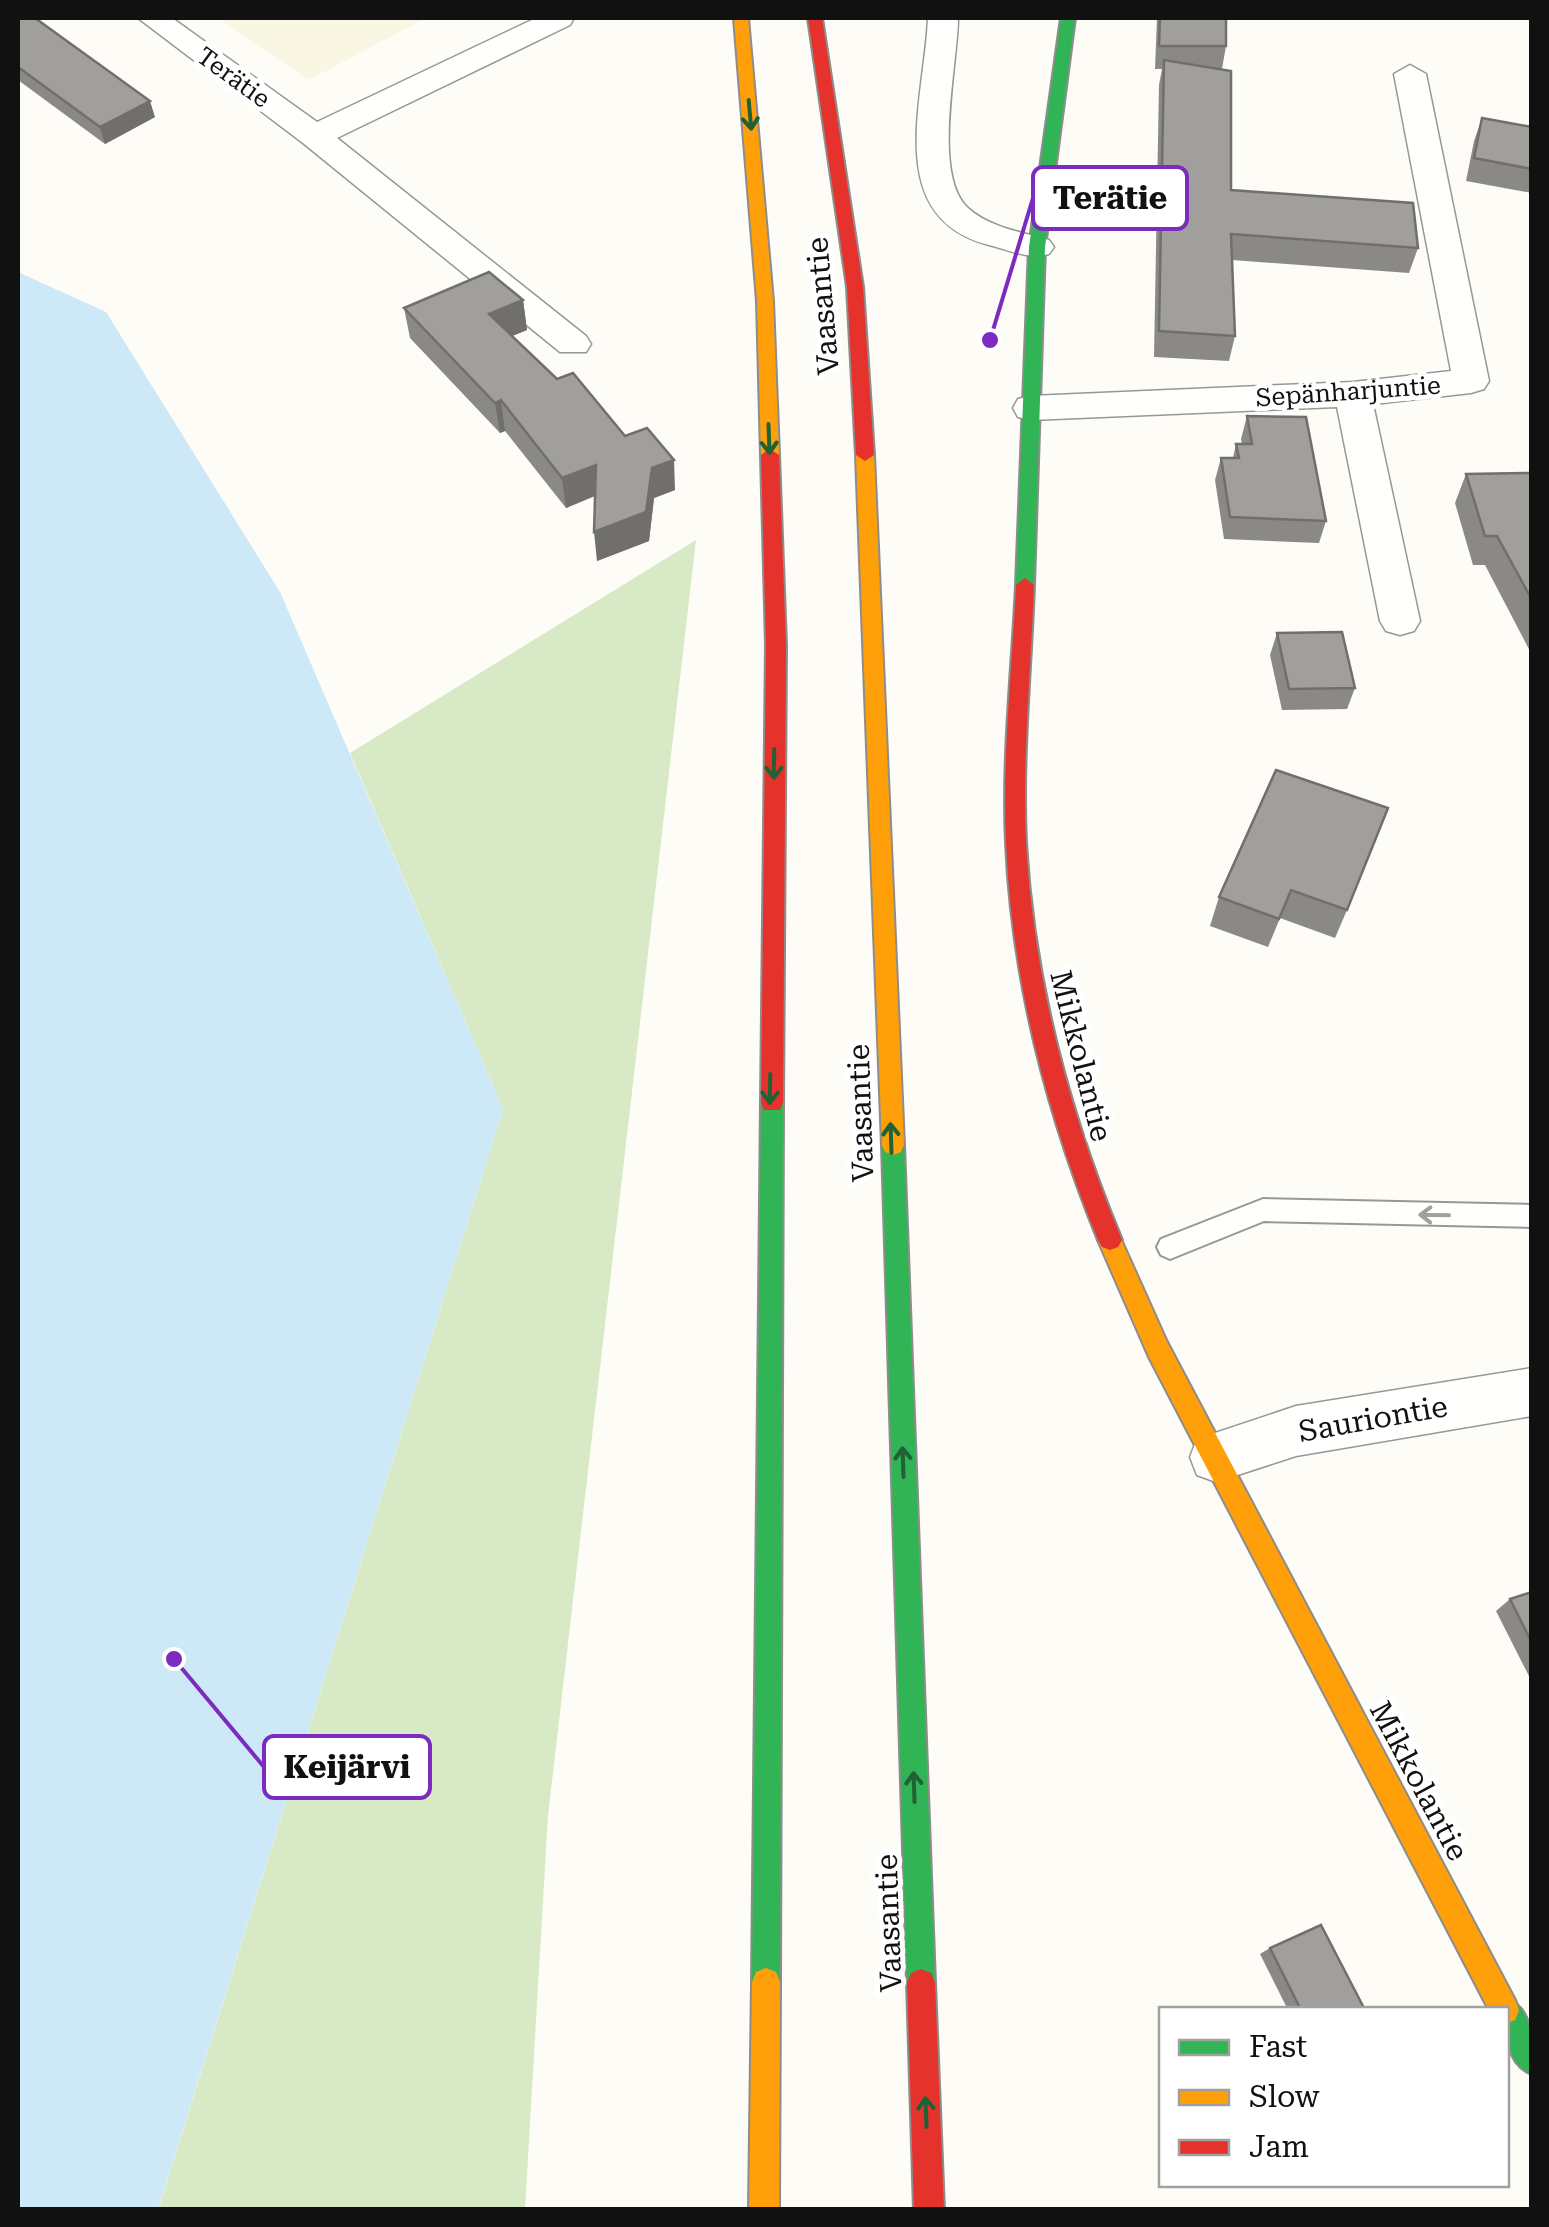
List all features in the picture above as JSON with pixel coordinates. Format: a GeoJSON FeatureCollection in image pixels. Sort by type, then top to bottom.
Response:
{"type":"FeatureCollection","features":[{"type":"Feature","properties":{"kind":"main road","name":"Vaasantie"},"geometry":{"type":"LineString","coordinates":[[741,18],[765,301],[776,646],[764,2210]]}},
{"type":"Feature","properties":{"kind":"main road","name":"Vaasantie"},"geometry":{"type":"LineString","coordinates":[[816,18],[855,287],[874,633],[929,2210]]}},
{"type":"Feature","properties":{"kind":"main road","name":"Mikkolantie"},"geometry":{"type":"LineString","coordinates":[[1068,18],[1037,248],[1016,840],[1032,1001],[1075,1160],[1158,1349],[1504,2007]]}},
{"type":"Feature","properties":{"kind":"main road","name":"Mikkolantie"},"geometry":{"type":"LineString","coordinates":[[1509,2017],[1532,2060]]}},
{"type":"Feature","properties":{"kind":"street","name":"Terätie"},"geometry":{"type":"LineString","coordinates":[[153,18],[315,136],[573,344]]}},
{"type":"Feature","properties":{"kind":"street"},"geometry":{"type":"LineString","coordinates":[[315,136],[559,18]]}},
{"type":"Feature","properties":{"kind":"street"},"geometry":{"type":"LineString","coordinates":[[943,18],[932,128],[938,191],[964,226],[996,241],[1037,248]]}},
{"type":"Feature","properties":{"kind":"street","name":"Sepänharjuntie"},"geometry":{"type":"LineString","coordinates":[[1032,408],[1353,394],[1470,381],[1410,74]]}},
{"type":"Feature","properties":{"kind":"street"},"geometry":{"type":"LineString","coordinates":[[1353,394],[1400,621]]}},
{"type":"Feature","properties":{"kind":"street","name":"Sauriontie"},"geometry":{"type":"LineString","coordinates":[[1216,1458],[1296,1431],[1532,1392]]}},
{"type":"Feature","properties":{"kind":"lane"},"geometry":{"type":"LineString","coordinates":[[1170,1247],[1263,1210],[1532,1216]]}},
{"type":"Feature","properties":{"kind":"shaded area"},"geometry":{"type":"Polygon","coordinates":[[[218,18],[426,18],[309,80],[218,18]]]}},
{"type":"Feature","properties":{"kind":"green space"},"geometry":{"type":"Polygon","coordinates":[[[696,540],[548,1816],[525,2209],[158,2210],[503,1109],[350,753],[696,540]]]}},
{"type":"Feature","properties":{"kind":"water"},"geometry":{"type":"Polygon","coordinates":[[[18,272],[106,312],[280,592],[503,1109],[158,2209],[18,2209],[18,272]]]}},
{"type":"Feature","properties":{"kind":"building"},"geometry":{"type":"Polygon","coordinates":[[[18,18],[35,18],[150,101],[100,127],[18,67],[18,18]]]}},
{"type":"Feature","properties":{"kind":"building"},"geometry":{"type":"Polygon","coordinates":[[[1160,18],[1226,18],[1226,46],[1159,46],[1160,18]]]}},
{"type":"Feature","properties":{"kind":"building"},"geometry":{"type":"Polygon","coordinates":[[[1164,60],[1231,71],[1231,190],[1413,203],[1418,248],[1231,234],[1235,336],[1159,331],[1164,60]]]}},
{"type":"Feature","properties":{"kind":"building"},"geometry":{"type":"Polygon","coordinates":[[[1482,118],[1532,127],[1532,169],[1474,158],[1482,118]]]}},
{"type":"Feature","properties":{"kind":"building"},"geometry":{"type":"Polygon","coordinates":[[[489,272],[523,300],[489,314],[557,379],[573,373],[625,436],[647,428],[674,460],[652,468],[646,512],[594,532],[596,465],[562,478],[501,400],[495,403],[404,308],[489,272]]]}},
{"type":"Feature","properties":{"kind":"building"},"geometry":{"type":"Polygon","coordinates":[[[1247,416],[1306,417],[1326,521],[1230,517],[1221,458],[1239,458],[1236,444],[1252,444],[1247,416]]]}},
{"type":"Feature","properties":{"kind":"building"},"geometry":{"type":"Polygon","coordinates":[[[1532,473],[1532,600],[1497,536],[1485,536],[1466,474],[1532,473]]]}},
{"type":"Feature","properties":{"kind":"building"},"geometry":{"type":"Polygon","coordinates":[[[1342,632],[1355,688],[1289,689],[1277,633],[1342,632]]]}},
{"type":"Feature","properties":{"kind":"building"},"geometry":{"type":"Polygon","coordinates":[[[1276,770],[1388,808],[1347,910],[1291,890],[1279,919],[1219,897],[1276,770]]]}},
{"type":"Feature","properties":{"kind":"building"},"geometry":{"type":"Polygon","coordinates":[[[1532,1592],[1532,1643],[1510,1599],[1532,1592]]]}},
{"type":"Feature","properties":{"kind":"building"},"geometry":{"type":"Polygon","coordinates":[[[1321,1925],[1363,2007],[1300,2007],[1270,1948],[1321,1925]]]}},
{"type":"Feature","properties":{"kind":"traffic: fast"},"geometry":{"type":"LineString","coordinates":[[1025,585],[1037,247],[1068,18]]}},
{"type":"Feature","properties":{"kind":"traffic: fast"},"geometry":{"type":"LineString","coordinates":[[766,1982],[772,1103]]}},
{"type":"Feature","properties":{"kind":"traffic: fast"},"geometry":{"type":"LineString","coordinates":[[893,1145],[921,1983]]}},
{"type":"Feature","properties":{"kind":"traffic: fast"},"geometry":{"type":"LineString","coordinates":[[1509,2018],[1532,2060]]}},
{"type":"Feature","properties":{"kind":"traffic: slow"},"geometry":{"type":"LineString","coordinates":[[741,18],[765,301],[770,455]]}},
{"type":"Feature","properties":{"kind":"traffic: slow"},"geometry":{"type":"LineString","coordinates":[[865,455],[893,1145]]}},
{"type":"Feature","properties":{"kind":"traffic: slow"},"geometry":{"type":"LineString","coordinates":[[1110,1240],[1158,1349],[1503,2007]]}},
{"type":"Feature","properties":{"kind":"traffic: slow"},"geometry":{"type":"LineString","coordinates":[[764,2210],[766,1982]]}},
{"type":"Feature","properties":{"kind":"traffic: jam"},"geometry":{"type":"LineString","coordinates":[[815,18],[855,287],[865,455]]}},
{"type":"Feature","properties":{"kind":"traffic: jam"},"geometry":{"type":"LineString","coordinates":[[770,455],[776,645],[772,1103]]}},
{"type":"Feature","properties":{"kind":"traffic: jam"},"geometry":{"type":"LineString","coordinates":[[1025,585],[1015,811],[1026,946],[1057,1095],[1110,1240]]}},
{"type":"Feature","properties":{"kind":"traffic: jam"},"geometry":{"type":"LineString","coordinates":[[921,1983],[929,2210]]}},
{"type":"Feature","properties":{"kind":"place","name":"Terätie"},"geometry":{"type":"Point","coordinates":[990,340]}},
{"type":"Feature","properties":{"kind":"place","name":"Keijärvi"},"geometry":{"type":"Point","coordinates":[174,1659]}}]}
